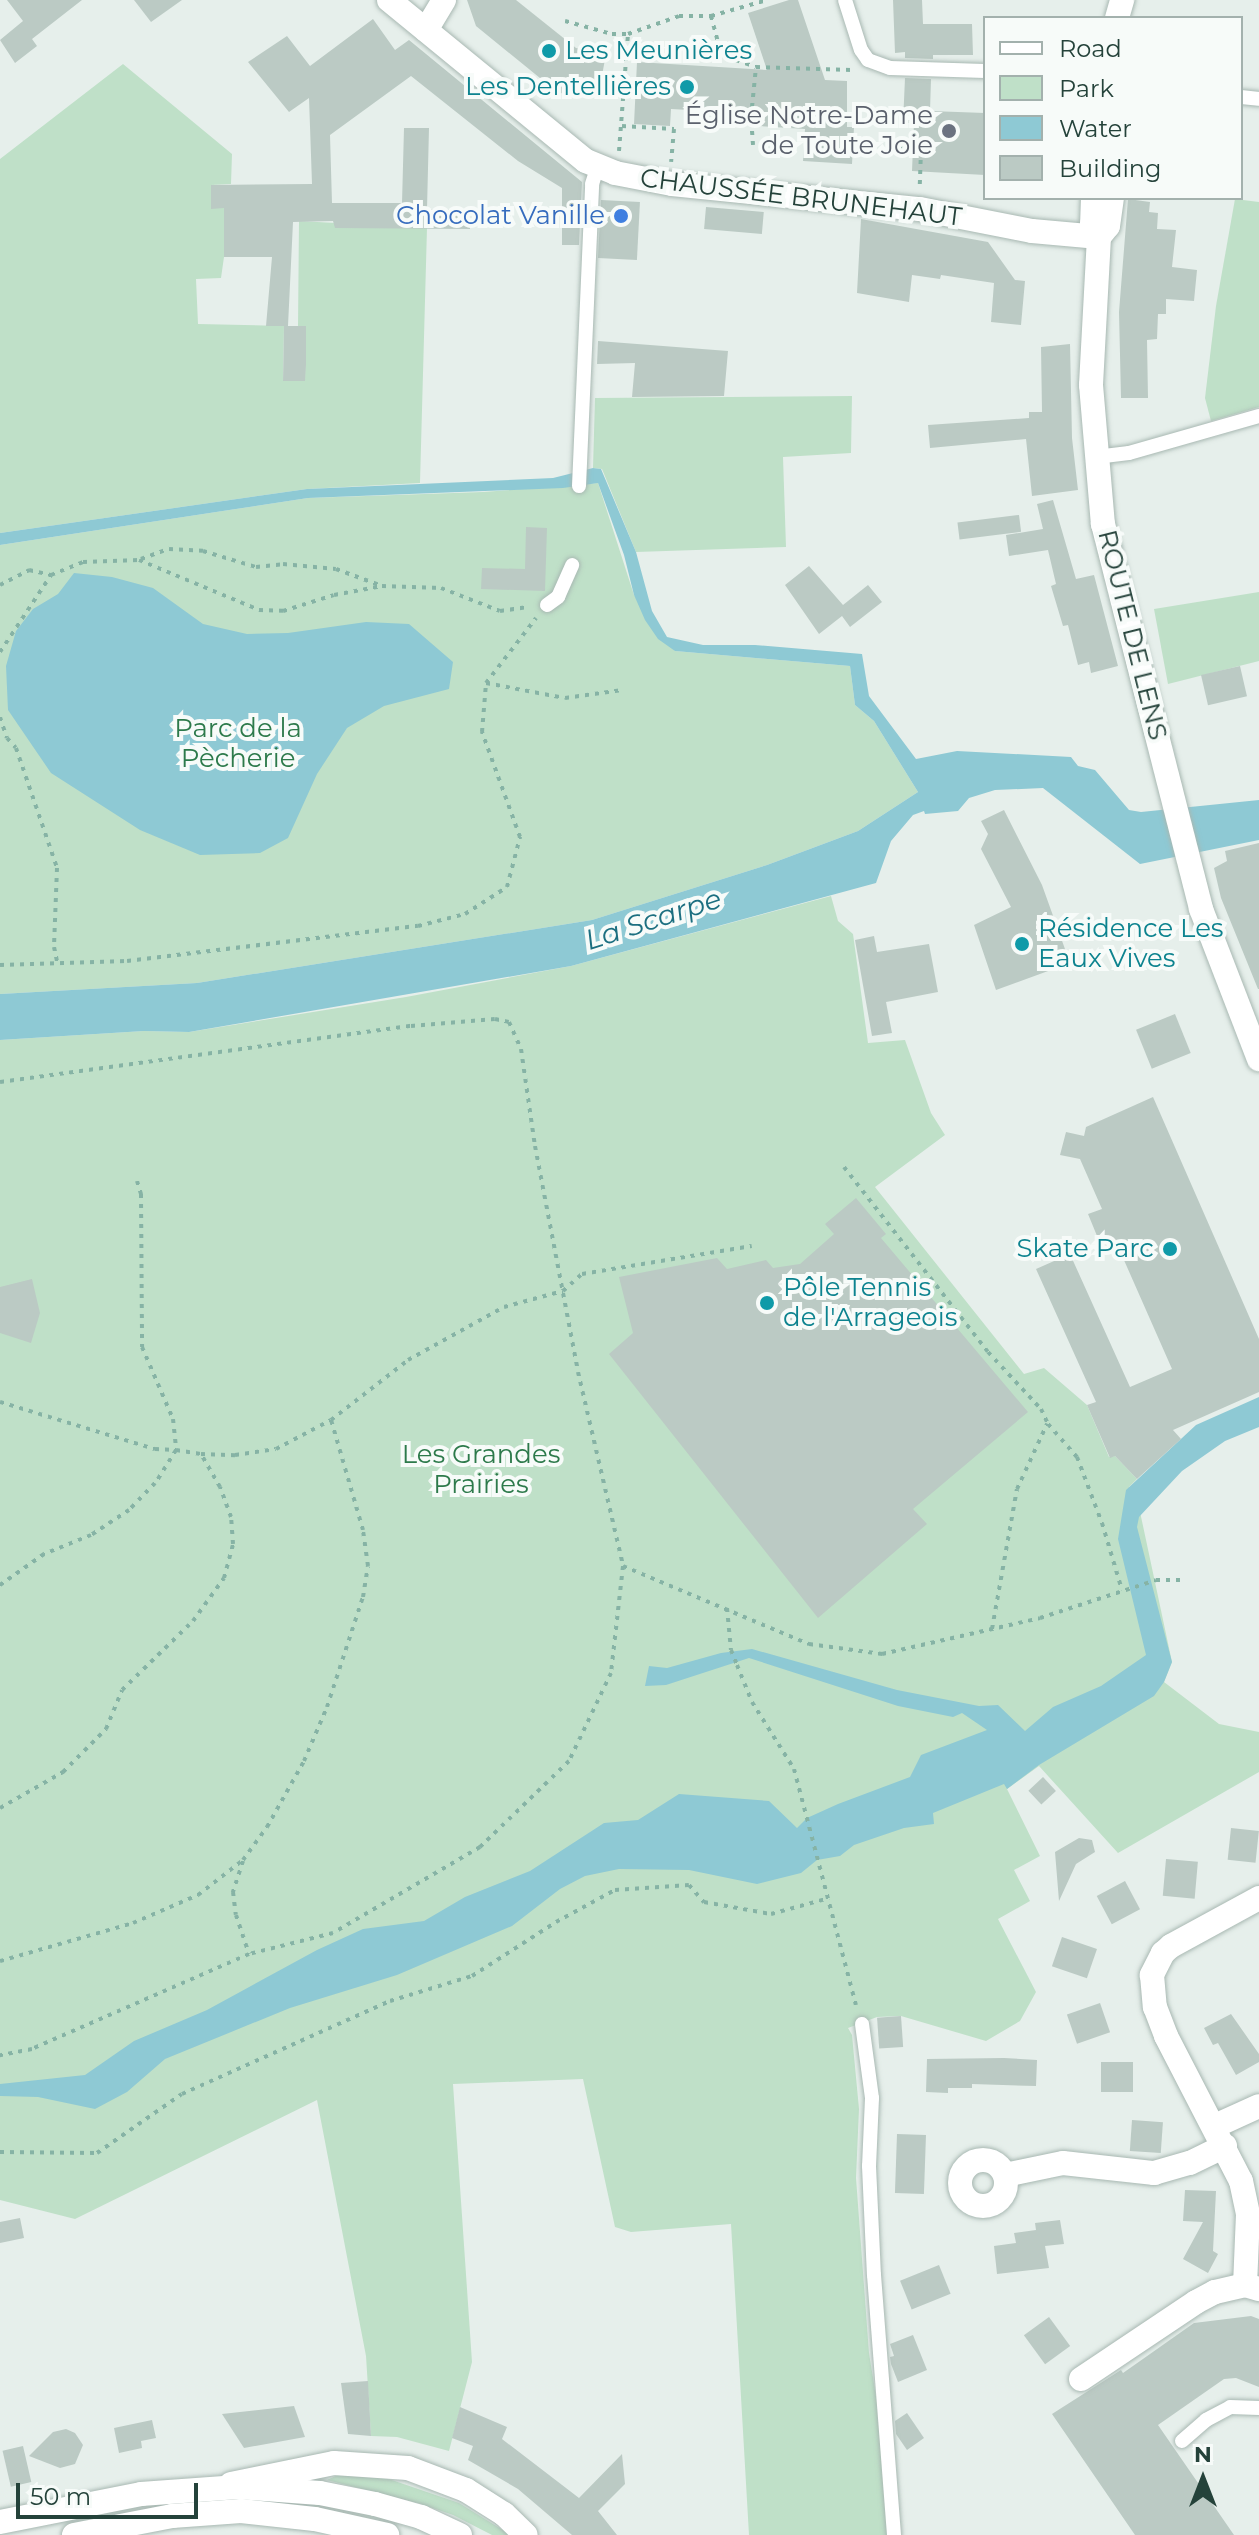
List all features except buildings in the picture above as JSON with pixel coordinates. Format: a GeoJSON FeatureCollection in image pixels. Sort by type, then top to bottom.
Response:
{"type":"FeatureCollection","features":[{"type":"Feature","properties":{"kind":"main road","name":"CHAUSSÉE BRUNEHAUT"},"geometry":{"type":"LineString","coordinates":[[389,0],[563,142],[607,170],[672,184],[920,209],[1032,231],[1049,241],[1098,247]]}},
{"type":"Feature","properties":{"kind":"main road"},"geometry":{"type":"LineString","coordinates":[[426,30],[444,0]]}},
{"type":"Feature","properties":{"kind":"main road","name":"ROUTE DE LENS"},"geometry":{"type":"LineString","coordinates":[[1093,200],[1092,224],[1098,247],[1091,385],[1103,524],[1201,909],[1252,1023],[1259,1059]]}},
{"type":"Feature","properties":{"kind":"main road"},"geometry":{"type":"LineString","coordinates":[[1098,247],[1108,226],[1112,200]]}},
{"type":"Feature","properties":{"kind":"main road"},"geometry":{"type":"LineString","coordinates":[[1081,2379],[1196,2302],[1233,2286],[1252,2287],[1248,2214],[1241,2181],[1160,2022],[1152,1975],[1163,1953],[1171,1946],[1259,1898]]}},
{"type":"Feature","properties":{"kind":"main road"},"geometry":{"type":"LineString","coordinates":[[1005,2175],[1063,2163],[1154,2173],[1190,2163],[1259,2106]]}},
{"type":"Feature","properties":{"kind":"main road"},"geometry":{"type":"LineString","coordinates":[[0,2522],[119,2497],[216,2487],[310,2466],[383,2464],[432,2475],[457,2485],[504,2514],[526,2535]]}},
{"type":"Feature","properties":{"kind":"main road"},"geometry":{"type":"LineString","coordinates":[[216,2487],[265,2488],[346,2498],[399,2510],[460,2535]]}},
{"type":"Feature","properties":{"kind":"main road"},"geometry":{"type":"LineString","coordinates":[[74,2535],[172,2516],[219,2512],[265,2513],[387,2535]]}},
{"type":"Feature","properties":{"kind":"main road"},"geometry":{"type":"LineString","coordinates":[[339,2524],[364,2535]]}},
{"type":"Feature","properties":{"kind":"lane"},"geometry":{"type":"LineString","coordinates":[[845,0],[861,50],[868,60],[890,68],[983,71]]}},
{"type":"Feature","properties":{"kind":"lane"},"geometry":{"type":"LineString","coordinates":[[579,486],[592,184],[607,170]]}},
{"type":"Feature","properties":{"kind":"lane"},"geometry":{"type":"LineString","coordinates":[[1096,457],[1129,453],[1259,416]]}},
{"type":"Feature","properties":{"kind":"lane"},"geometry":{"type":"LineString","coordinates":[[547,605],[558,597],[572,565]]}},
{"type":"Feature","properties":{"kind":"lane"},"geometry":{"type":"LineString","coordinates":[[862,2024],[872,2098],[869,2166],[874,2275],[894,2535]]}},
{"type":"Feature","properties":{"kind":"lane"},"geometry":{"type":"LineString","coordinates":[[1182,2441],[1206,2420],[1230,2407],[1259,2408]]}},
{"type":"Feature","properties":{"kind":"path"},"geometry":{"type":"LineString","coordinates":[[565,21],[612,34],[628,34],[679,16],[711,16],[767,0]]}},
{"type":"Feature","properties":{"kind":"path"},"geometry":{"type":"LineString","coordinates":[[711,16],[719,46],[736,60],[756,67],[849,71],[868,60]]}},
{"type":"Feature","properties":{"kind":"path"},"geometry":{"type":"LineString","coordinates":[[607,170],[622,126],[628,34]]}},
{"type":"Feature","properties":{"kind":"path"},"geometry":{"type":"LineString","coordinates":[[753,145],[751,117],[756,67]]}},
{"type":"Feature","properties":{"kind":"path"},"geometry":{"type":"LineString","coordinates":[[622,126],[674,129],[672,158]]}},
{"type":"Feature","properties":{"kind":"path"},"geometry":{"type":"LineString","coordinates":[[898,149],[921,150],[920,185]]}},
{"type":"Feature","properties":{"kind":"path"},"geometry":{"type":"LineString","coordinates":[[0,652],[51,575],[83,562],[139,560],[169,549],[203,551],[256,567],[283,564],[336,569],[382,586]]}},
{"type":"Feature","properties":{"kind":"path"},"geometry":{"type":"LineString","coordinates":[[139,560],[259,610],[283,611],[334,595],[382,586],[441,588],[500,611],[547,605]]}},
{"type":"Feature","properties":{"kind":"path"},"geometry":{"type":"LineString","coordinates":[[0,585],[29,570],[51,575]]}},
{"type":"Feature","properties":{"kind":"path"},"geometry":{"type":"LineString","coordinates":[[0,965],[58,966],[418,926],[465,914],[507,887],[520,837],[482,732],[486,683],[547,605]]}},
{"type":"Feature","properties":{"kind":"path"},"geometry":{"type":"LineString","coordinates":[[486,683],[565,698],[622,690]]}},
{"type":"Feature","properties":{"kind":"path"},"geometry":{"type":"LineString","coordinates":[[0,717],[7,738],[16,748],[57,868],[54,947],[58,966]]}},
{"type":"Feature","properties":{"kind":"path"},"geometry":{"type":"LineString","coordinates":[[0,1082],[411,1026],[495,1019],[509,1022],[521,1049],[563,1291],[623,1566],[611,1673],[569,1761],[480,1847],[333,1933],[249,1954],[32,2049],[0,2055]]}},
{"type":"Feature","properties":{"kind":"path"},"geometry":{"type":"LineString","coordinates":[[844,1167],[988,1352],[1041,1409],[1048,1424],[1077,1457],[1102,1523],[1122,1590]]}},
{"type":"Feature","properties":{"kind":"path"},"geometry":{"type":"LineString","coordinates":[[0,1585],[44,1554],[91,1535],[129,1510],[155,1483],[176,1450],[173,1419],[142,1347],[141,1194],[137,1181]]}},
{"type":"Feature","properties":{"kind":"path"},"geometry":{"type":"LineString","coordinates":[[0,1402],[155,1449],[235,1455],[276,1449],[331,1420],[408,1360],[504,1307],[563,1291],[582,1274],[752,1246]]}},
{"type":"Feature","properties":{"kind":"path"},"geometry":{"type":"LineString","coordinates":[[0,1961],[133,1923],[198,1895],[243,1860],[267,1827],[304,1761],[347,1655],[368,1566],[363,1530],[331,1420]]}},
{"type":"Feature","properties":{"kind":"path"},"geometry":{"type":"LineString","coordinates":[[992,1629],[1017,1489],[1048,1424]]}},
{"type":"Feature","properties":{"kind":"path"},"geometry":{"type":"LineString","coordinates":[[0,1808],[63,1772],[106,1729],[122,1690],[193,1621],[224,1578],[233,1544],[231,1517],[220,1487],[201,1454]]}},
{"type":"Feature","properties":{"kind":"path"},"geometry":{"type":"LineString","coordinates":[[623,1566],[809,1644],[882,1654],[1040,1618],[1156,1580],[1183,1580]]}},
{"type":"Feature","properties":{"kind":"path"},"geometry":{"type":"LineString","coordinates":[[727,1608],[731,1650],[752,1702],[794,1769],[862,2024]]}},
{"type":"Feature","properties":{"kind":"path"},"geometry":{"type":"LineString","coordinates":[[243,1860],[233,1892],[236,1915],[249,1954]]}},
{"type":"Feature","properties":{"kind":"path"},"geometry":{"type":"LineString","coordinates":[[0,2152],[97,2153],[182,2094],[390,2001],[472,1976],[556,1922],[615,1890],[689,1885],[704,1902],[771,1914],[829,1898]]}},
{"type":"Feature","properties":{"kind":"green space"},"geometry":{"type":"Polygon","coordinates":[[[123,64],[232,154],[231,184],[211,185],[212,208],[224,208],[224,257],[221,278],[196,279],[198,324],[284,326],[283,381],[305,380],[306,327],[298,326],[299,221],[427,228],[420,483],[307,489],[0,533],[0,159],[123,64]]]}},
{"type":"Feature","properties":{"kind":"green space"},"geometry":{"type":"Polygon","coordinates":[[[1235,200],[1259,202],[1259,407],[1211,421],[1205,398],[1216,306],[1235,200]]]}},
{"type":"Feature","properties":{"kind":"green space"},"geometry":{"type":"Polygon","coordinates":[[[852,396],[851,453],[783,457],[786,547],[636,552],[602,469],[593,468],[595,398],[852,396]]]}},
{"type":"Feature","properties":{"kind":"green space","name":"Parc de la Pècherie"},"geometry":{"type":"Polygon","coordinates":[[[598,483],[634,595],[675,651],[850,666],[855,705],[874,721],[918,792],[858,831],[767,865],[592,920],[197,983],[0,994],[0,545],[308,498],[483,492],[598,483]]]}},
{"type":"Feature","properties":{"kind":"green space"},"geometry":{"type":"Polygon","coordinates":[[[1259,592],[1259,661],[1168,684],[1154,609],[1259,592]]]}},
{"type":"Feature","properties":{"kind":"green space","name":"Les Grandes Prairies"},"geometry":{"type":"Polygon","coordinates":[[[831,896],[838,921],[853,934],[868,1043],[905,1040],[931,1113],[945,1135],[875,1187],[1024,1374],[1044,1368],[1087,1405],[1109,1457],[1115,1456],[1137,1479],[1129,1487],[1136,1493],[1172,1662],[1164,1682],[1219,1724],[1259,1732],[1259,1772],[1118,1853],[1039,1766],[1007,1789],[1040,1856],[1014,1870],[1030,1901],[998,1919],[1036,1992],[1020,2021],[986,2041],[901,2016],[877,2017],[848,2028],[852,2035],[859,2109],[856,2178],[869,2353],[881,2428],[890,2535],[749,2535],[731,2224],[631,2232],[615,2227],[583,2079],[453,2084],[472,2362],[449,2451],[397,2437],[371,2436],[366,2356],[317,2100],[75,2219],[0,2200],[0,1040],[144,1031],[189,1032],[406,997],[571,966],[831,896]]]}},
{"type":"Feature","properties":{"kind":"green space"},"geometry":{"type":"Polygon","coordinates":[[[338,2475],[386,2478],[459,2503],[511,2535],[492,2535],[453,2515],[421,2504],[327,2480],[338,2475]]]}},
{"type":"Feature","properties":{"kind":"water","name":"La Scarpe"},"geometry":{"type":"Polygon","coordinates":[[[593,468],[601,469],[636,552],[652,611],[667,637],[703,645],[755,645],[862,654],[869,696],[916,759],[957,751],[1071,757],[1078,766],[1095,770],[1129,810],[1141,812],[1259,800],[1259,840],[1140,864],[1043,788],[995,790],[969,798],[958,811],[925,814],[924,811],[913,815],[891,841],[876,883],[571,966],[189,1032],[144,1031],[0,1040],[0,994],[197,983],[592,920],[767,865],[858,831],[918,792],[874,721],[855,705],[850,666],[675,651],[658,639],[634,595],[624,555],[598,483],[563,488],[308,498],[0,545],[0,533],[307,489],[553,478],[593,468]]]}},
{"type":"Feature","properties":{"kind":"water"},"geometry":{"type":"Polygon","coordinates":[[[74,573],[112,577],[153,588],[203,624],[247,634],[288,633],[366,622],[409,624],[453,662],[449,689],[384,706],[347,728],[317,774],[288,838],[260,853],[200,855],[140,830],[51,773],[8,710],[6,666],[16,631],[33,609],[58,594],[74,573]]]}},
{"type":"Feature","properties":{"kind":"water"},"geometry":{"type":"Polygon","coordinates":[[[1259,1397],[1259,1427],[1225,1441],[1182,1471],[1139,1517],[1137,1527],[1172,1662],[1164,1682],[1154,1696],[1039,1765],[1007,1789],[1004,1784],[933,1813],[934,1824],[904,1828],[854,1845],[840,1856],[817,1860],[801,1873],[757,1884],[689,1870],[619,1869],[585,1876],[560,1889],[512,1926],[397,1975],[290,2008],[165,2059],[127,2092],[95,2109],[38,2097],[0,2096],[0,2084],[85,2075],[134,2041],[207,2010],[317,1950],[363,1929],[424,1921],[465,1897],[530,1871],[604,1823],[638,1820],[679,1794],[769,1801],[797,1828],[807,1818],[838,1804],[910,1777],[921,1755],[987,1730],[962,1713],[953,1717],[898,1706],[749,1658],[666,1685],[645,1686],[649,1666],[667,1668],[721,1653],[752,1649],[897,1690],[979,1706],[998,1705],[1025,1731],[1053,1707],[1101,1686],[1146,1655],[1118,1539],[1126,1490],[1196,1425],[1259,1397]]]}},
{"type":"Feature","properties":{"kind":"place","name":"Les Meunières"},"geometry":{"type":"Point","coordinates":[549,51]}},
{"type":"Feature","properties":{"kind":"place","name":"Les Dentellières"},"geometry":{"type":"Point","coordinates":[687,87]}},
{"type":"Feature","properties":{"kind":"place","name":"Église Notre-Dame de Toute Joie"},"geometry":{"type":"Point","coordinates":[949,131]}},
{"type":"Feature","properties":{"kind":"place","name":"Chocolat Vanille"},"geometry":{"type":"Point","coordinates":[621,216]}},
{"type":"Feature","properties":{"kind":"place","name":"Résidence Les Eaux Vives"},"geometry":{"type":"Point","coordinates":[1022,944]}},
{"type":"Feature","properties":{"kind":"place","name":"Skate Parc"},"geometry":{"type":"Point","coordinates":[1170,1249]}},
{"type":"Feature","properties":{"kind":"place","name":"Pôle Tennis de l'Arrageois"},"geometry":{"type":"Point","coordinates":[767,1303]}}]}
